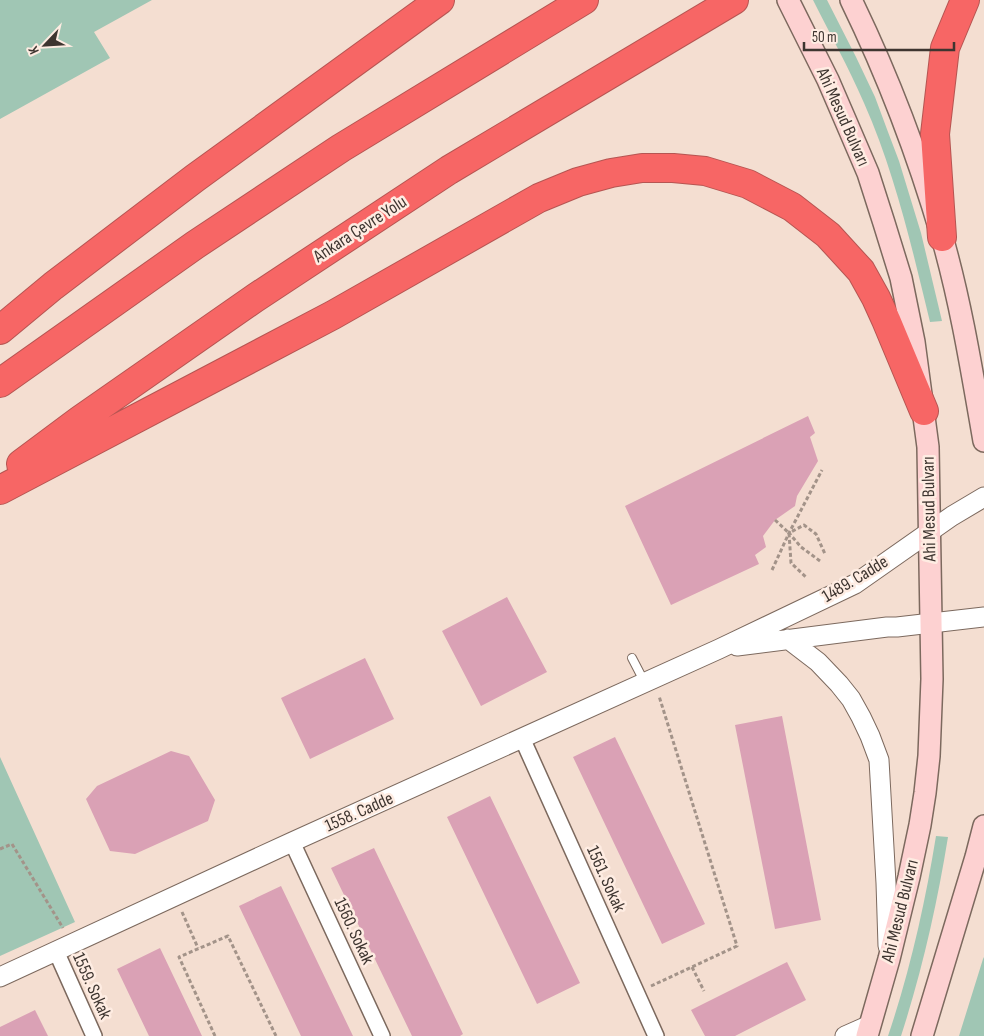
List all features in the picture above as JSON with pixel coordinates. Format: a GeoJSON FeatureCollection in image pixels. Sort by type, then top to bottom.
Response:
{"type":"FeatureCollection","features":[{"type":"Feature","properties":{"kind":"highway"},"geometry":{"type":"LineString","coordinates":[[0,330],[53,286],[195,178],[440,0]]}},
{"type":"Feature","properties":{"kind":"highway"},"geometry":{"type":"LineString","coordinates":[[0,383],[195,245],[341,148],[584,0]]}},
{"type":"Feature","properties":{"kind":"highway","name":"Ankara Çevre Yolu"},"geometry":{"type":"LineString","coordinates":[[0,480],[151,370],[344,239],[450,170],[734,0]]}},
{"type":"Feature","properties":{"kind":"highway"},"geometry":{"type":"LineString","coordinates":[[942,237],[935,134],[945,48],[965,0]]}},
{"type":"Feature","properties":{"kind":"highway"},"geometry":{"type":"LineString","coordinates":[[0,490],[333,315],[539,198],[578,182],[611,173],[642,168],[705,171],[748,184],[792,207],[828,235],[861,271],[876,298],[924,412]]}},
{"type":"Feature","properties":{"kind":"main road","name":"Ahi Mesud Bulvarı"},"geometry":{"type":"LineString","coordinates":[[788,0],[828,80],[868,173],[901,278],[914,342],[924,412],[929,470],[932,679],[929,756],[925,793],[909,877],[868,1031]]}},
{"type":"Feature","properties":{"kind":"main road"},"geometry":{"type":"LineString","coordinates":[[851,0],[896,102],[942,237],[979,385],[984,440]]}},
{"type":"Feature","properties":{"kind":"main road"},"geometry":{"type":"LineString","coordinates":[[922,1036],[968,886],[984,826]]}},
{"type":"Feature","properties":{"kind":"street","name":"1489. Cadde"},"geometry":{"type":"LineString","coordinates":[[719,649],[855,584],[952,516],[984,497]]}},
{"type":"Feature","properties":{"kind":"street"},"geometry":{"type":"LineString","coordinates":[[719,649],[887,627],[984,617]]}},
{"type":"Feature","properties":{"kind":"street"},"geometry":{"type":"LineString","coordinates":[[788,639],[818,662],[850,699],[861,717],[879,760],[888,959]]}},
{"type":"Feature","properties":{"kind":"street","name":"1558. Cadde"},"geometry":{"type":"LineString","coordinates":[[0,977],[292,842],[719,649]]}},
{"type":"Feature","properties":{"kind":"street","name":"1561. Sokak"},"geometry":{"type":"LineString","coordinates":[[522,738],[656,1036]]}},
{"type":"Feature","properties":{"kind":"street","name":"1560. Sokak"},"geometry":{"type":"LineString","coordinates":[[292,842],[382,1036]]}},
{"type":"Feature","properties":{"kind":"street","name":"1559. Sokak"},"geometry":{"type":"LineString","coordinates":[[64,947],[94,1036]]}},
{"type":"Feature","properties":{"kind":"street"},"geometry":{"type":"LineString","coordinates":[[845,1036],[868,1031]]}},
{"type":"Feature","properties":{"kind":"lane"},"geometry":{"type":"LineString","coordinates":[[632,658],[649,681]]}},
{"type":"Feature","properties":{"kind":"path"},"geometry":{"type":"LineString","coordinates":[[772,570],[822,470]]}},
{"type":"Feature","properties":{"kind":"path"},"geometry":{"type":"LineString","coordinates":[[775,520],[802,547],[820,561]]}},
{"type":"Feature","properties":{"kind":"path"},"geometry":{"type":"LineString","coordinates":[[789,533],[804,525],[816,534],[825,554]]}},
{"type":"Feature","properties":{"kind":"path"},"geometry":{"type":"LineString","coordinates":[[789,533],[791,563],[807,578]]}},
{"type":"Feature","properties":{"kind":"path"},"geometry":{"type":"LineString","coordinates":[[636,992],[737,946],[649,681]]}},
{"type":"Feature","properties":{"kind":"path"},"geometry":{"type":"LineString","coordinates":[[0,849],[12,844],[64,947]]}},
{"type":"Feature","properties":{"kind":"path"},"geometry":{"type":"LineString","coordinates":[[175,896],[198,948]]}},
{"type":"Feature","properties":{"kind":"path"},"geometry":{"type":"LineString","coordinates":[[215,1036],[179,957],[228,936],[276,1036]]}},
{"type":"Feature","properties":{"kind":"path"},"geometry":{"type":"LineString","coordinates":[[692,967],[704,991]]}},
{"type":"Feature","properties":{"kind":"green space"},"geometry":{"type":"Polygon","coordinates":[[[0,0],[152,0],[94,32],[110,58],[0,119],[0,0]]]}},
{"type":"Feature","properties":{"kind":"green space"},"geometry":{"type":"Polygon","coordinates":[[[813,0],[827,0],[875,97],[899,161],[921,233],[942,321],[930,322],[902,211],[885,156],[846,64],[813,0]]]}},
{"type":"Feature","properties":{"kind":"green space"},"geometry":{"type":"Polygon","coordinates":[[[0,757],[75,922],[0,956],[0,757]]]}},
{"type":"Feature","properties":{"kind":"green space"},"geometry":{"type":"Polygon","coordinates":[[[936,836],[948,837],[928,938],[901,1036],[888,1036],[916,937],[936,836]]]}},
{"type":"Feature","properties":{"kind":"green space"},"geometry":{"type":"Polygon","coordinates":[[[984,957],[984,1036],[959,1036],[983,959],[984,957]]]}},
{"type":"Feature","properties":{"kind":"building"},"geometry":{"type":"Polygon","coordinates":[[[808,416],[815,433],[810,437],[818,461],[797,496],[795,506],[775,520],[763,536],[766,547],[755,555],[759,564],[671,605],[625,506],[808,416]]]}},
{"type":"Feature","properties":{"kind":"building"},"geometry":{"type":"Polygon","coordinates":[[[507,597],[547,672],[481,706],[442,631],[507,597]]]}},
{"type":"Feature","properties":{"kind":"building"},"geometry":{"type":"Polygon","coordinates":[[[365,658],[394,719],[310,759],[281,698],[365,658]]]}},
{"type":"Feature","properties":{"kind":"building"},"geometry":{"type":"Polygon","coordinates":[[[782,716],[821,920],[775,929],[735,725],[782,716]]]}},
{"type":"Feature","properties":{"kind":"building"},"geometry":{"type":"Polygon","coordinates":[[[615,737],[705,924],[662,944],[573,757],[615,737]]]}},
{"type":"Feature","properties":{"kind":"building"},"geometry":{"type":"Polygon","coordinates":[[[171,751],[189,756],[215,800],[208,821],[135,854],[110,851],[86,799],[97,786],[171,751]]]}},
{"type":"Feature","properties":{"kind":"building"},"geometry":{"type":"Polygon","coordinates":[[[490,796],[580,983],[537,1004],[447,817],[490,796]]]}},
{"type":"Feature","properties":{"kind":"building"},"geometry":{"type":"Polygon","coordinates":[[[374,848],[463,1034],[460,1036],[412,1036],[331,868],[374,848]]]}},
{"type":"Feature","properties":{"kind":"building"},"geometry":{"type":"Polygon","coordinates":[[[281,886],[353,1036],[301,1036],[239,906],[281,886]]]}},
{"type":"Feature","properties":{"kind":"building"},"geometry":{"type":"Polygon","coordinates":[[[160,948],[202,1036],[149,1036],[117,969],[160,948]]]}},
{"type":"Feature","properties":{"kind":"building"},"geometry":{"type":"Polygon","coordinates":[[[787,962],[806,1000],[735,1036],[705,1036],[691,1010],[787,962]]]}},
{"type":"Feature","properties":{"kind":"building"},"geometry":{"type":"Polygon","coordinates":[[[35,1010],[48,1036],[0,1036],[0,1027],[35,1010]]]}}]}
